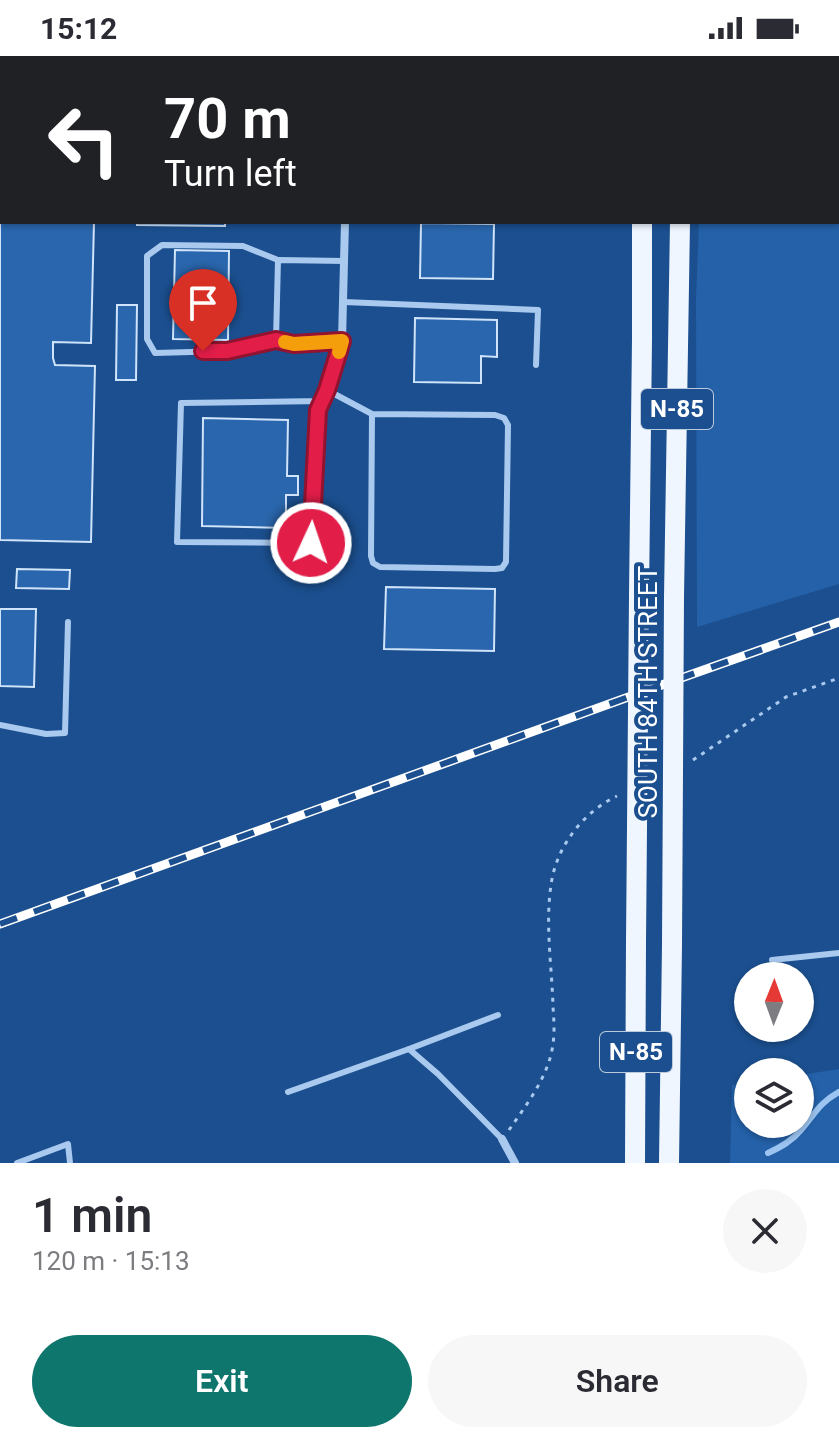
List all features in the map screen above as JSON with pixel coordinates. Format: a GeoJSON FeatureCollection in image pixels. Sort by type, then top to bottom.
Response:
{"type":"FeatureCollection","features":[{"type":"Feature","properties":{"kind":"main road","name":"SOUTH 84TH STREET"},"geometry":{"type":"LineString","coordinates":[[635,1163],[642,224]]}},
{"type":"Feature","properties":{"kind":"main road","name":"SOUTH 84TH STREET"},"geometry":{"type":"LineString","coordinates":[[669,1163],[680,224]]}},
{"type":"Feature","properties":{"kind":"street"},"geometry":{"type":"LineString","coordinates":[[342,341],[345,224]]}},
{"type":"Feature","properties":{"kind":"street"},"geometry":{"type":"LineString","coordinates":[[502,1139],[515,1163]]}},
{"type":"Feature","properties":{"kind":"lane"},"geometry":{"type":"LineString","coordinates":[[322,401],[181,403],[177,542],[311,543],[318,410],[327,390],[342,341],[294,344],[276,340],[227,351],[155,353],[147,339],[147,256],[162,245],[243,246],[278,260],[345,261]]}},
{"type":"Feature","properties":{"kind":"lane"},"geometry":{"type":"LineString","coordinates":[[276,340],[278,260]]}},
{"type":"Feature","properties":{"kind":"lane"},"geometry":{"type":"LineString","coordinates":[[344,302],[538,310],[536,365]]}},
{"type":"Feature","properties":{"kind":"lane"},"geometry":{"type":"LineString","coordinates":[[327,390],[372,414],[495,415],[504,418],[508,425],[506,562],[502,568],[380,567],[373,563],[372,414]]}},
{"type":"Feature","properties":{"kind":"lane"},"geometry":{"type":"LineString","coordinates":[[0,725],[46,734],[65,733],[68,622]]}},
{"type":"Feature","properties":{"kind":"lane"},"geometry":{"type":"LineString","coordinates":[[772,960],[839,953]]}},
{"type":"Feature","properties":{"kind":"lane"},"geometry":{"type":"LineString","coordinates":[[288,1092],[498,1015]]}},
{"type":"Feature","properties":{"kind":"lane"},"geometry":{"type":"LineString","coordinates":[[409,1049],[502,1139]]}},
{"type":"Feature","properties":{"kind":"lane"},"geometry":{"type":"LineString","coordinates":[[17,1163],[68,1144],[70,1163]]}},
{"type":"Feature","properties":{"kind":"shaded area"},"geometry":{"type":"Polygon","coordinates":[[[699,224],[839,224],[839,584],[697,627],[696,299],[699,224]]]}},
{"type":"Feature","properties":{"kind":"shaded area"},"geometry":{"type":"Polygon","coordinates":[[[839,1069],[839,1163],[730,1163],[732,1085],[734,1138],[814,1138],[814,1073],[839,1069]]]}},
{"type":"Feature","properties":{"kind":"building"},"geometry":{"type":"Polygon","coordinates":[[[0,224],[94,224],[91,343],[53,342],[55,365],[95,366],[91,542],[0,540],[0,224]]]}},
{"type":"Feature","properties":{"kind":"building"},"geometry":{"type":"Polygon","coordinates":[[[225,224],[225,226],[137,225],[225,224]]]}},
{"type":"Feature","properties":{"kind":"building"},"geometry":{"type":"Polygon","coordinates":[[[421,224],[494,224],[493,279],[420,278],[421,224]]]}},
{"type":"Feature","properties":{"kind":"building"},"geometry":{"type":"Polygon","coordinates":[[[175,250],[229,251],[228,340],[173,339],[175,250]]]}},
{"type":"Feature","properties":{"kind":"building"},"geometry":{"type":"Polygon","coordinates":[[[117,305],[137,305],[136,380],[116,380],[117,305]]]}},
{"type":"Feature","properties":{"kind":"building"},"geometry":{"type":"Polygon","coordinates":[[[415,318],[497,320],[497,357],[481,356],[481,383],[414,382],[415,318]]]}},
{"type":"Feature","properties":{"kind":"building"},"geometry":{"type":"Polygon","coordinates":[[[203,418],[288,420],[287,476],[298,476],[298,495],[286,495],[286,528],[202,526],[203,418]]]}},
{"type":"Feature","properties":{"kind":"building"},"geometry":{"type":"Polygon","coordinates":[[[17,569],[70,570],[69,589],[16,588],[17,569]]]}},
{"type":"Feature","properties":{"kind":"building"},"geometry":{"type":"Polygon","coordinates":[[[386,587],[495,589],[494,651],[384,649],[386,587]]]}},
{"type":"Feature","properties":{"kind":"building"},"geometry":{"type":"Polygon","coordinates":[[[0,609],[36,609],[34,687],[0,686],[0,609]]]}},
{"type":"Feature","properties":{"kind":"waterway"},"geometry":{"type":"LineString","coordinates":[[768,1153],[794,1137],[822,1105],[839,1092]]}},
{"type":"Feature","properties":{"kind":"railway"},"geometry":{"type":"LineString","coordinates":[[0,924],[839,622]]}},
{"type":"Feature","properties":{"kind":"slow traffic"},"geometry":{"type":"LineString","coordinates":[[285,342],[342,341],[339,352]]}},
{"type":"Feature","properties":{"kind":"route"},"geometry":{"type":"LineString","coordinates":[[203,351],[227,351],[276,340],[294,344],[342,341],[318,410],[311,543]]}}]}
